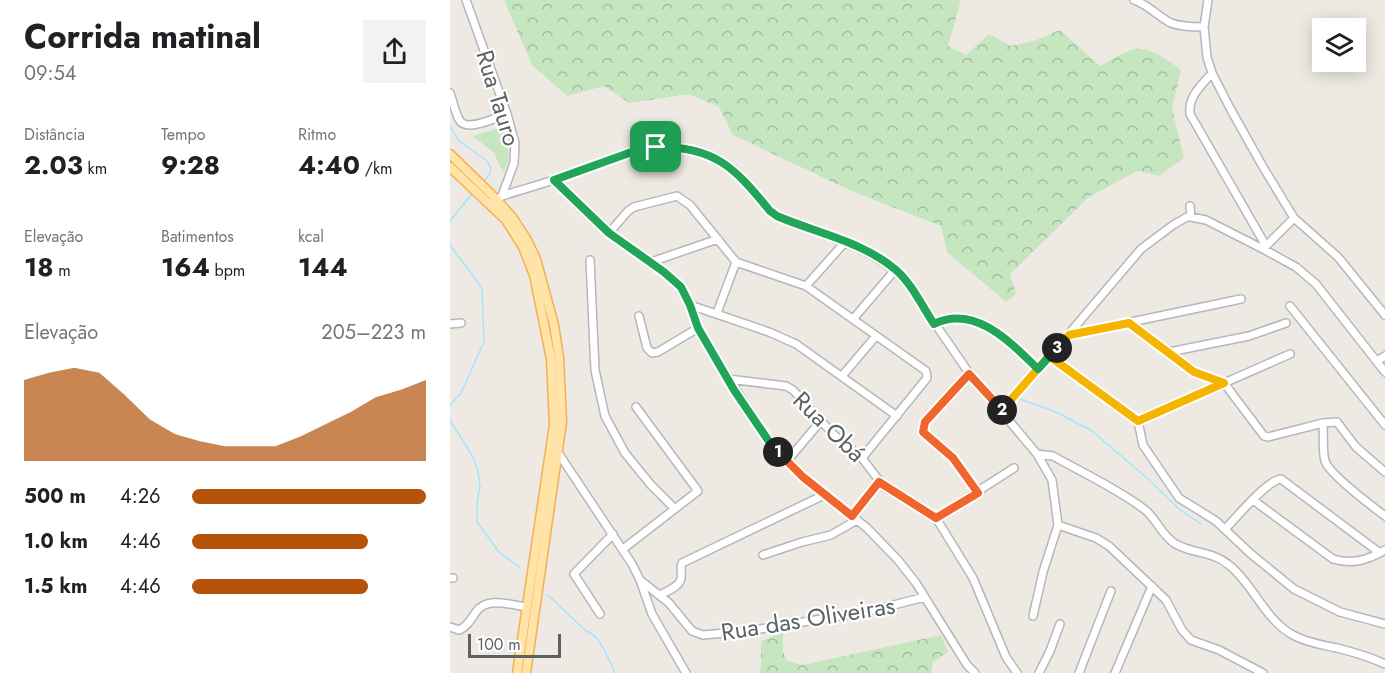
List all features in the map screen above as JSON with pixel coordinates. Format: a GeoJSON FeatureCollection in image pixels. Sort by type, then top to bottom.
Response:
{"type":"FeatureCollection","features":[{"type":"Feature","properties":{"kind":"main road"},"geometry":{"type":"LineString","coordinates":[[450,154],[453,168],[466,175],[497,200],[506,220],[523,247],[534,275],[551,359],[555,451],[517,673]]}},
{"type":"Feature","properties":{"kind":"main road"},"geometry":{"type":"LineString","coordinates":[[526,673],[537,591],[537,563]]}},
{"type":"Feature","properties":{"kind":"street","name":"Rua Tauro"},"geometry":{"type":"LineString","coordinates":[[466,0],[507,114],[515,144],[516,154],[497,200]]}},
{"type":"Feature","properties":{"kind":"street"},"geometry":{"type":"LineString","coordinates":[[1134,0],[1143,3],[1170,22],[1183,26],[1204,27]]}},
{"type":"Feature","properties":{"kind":"street"},"geometry":{"type":"LineString","coordinates":[[1208,0],[1204,27],[1207,57],[1212,73],[1263,167],[1294,218],[1338,257],[1385,315]]}},
{"type":"Feature","properties":{"kind":"street"},"geometry":{"type":"LineString","coordinates":[[1212,73],[1194,95],[1189,107],[1190,114],[1265,248]]}},
{"type":"Feature","properties":{"kind":"street"},"geometry":{"type":"LineString","coordinates":[[450,93],[460,122],[464,124],[477,124],[507,114]]}},
{"type":"Feature","properties":{"kind":"street"},"geometry":{"type":"LineString","coordinates":[[497,200],[642,149],[670,147],[691,150],[715,157],[727,164],[777,216],[846,241],[895,270],[905,280],[969,374],[1037,454],[1052,480],[1058,525],[1043,572],[1033,616]]}},
{"type":"Feature","properties":{"kind":"street"},"geometry":{"type":"LineString","coordinates":[[554,180],[609,233],[651,262],[681,287],[698,328],[768,440],[787,461],[824,495],[855,518],[898,560],[925,597],[967,665],[975,673]]}},
{"type":"Feature","properties":{"kind":"street"},"geometry":{"type":"LineString","coordinates":[[609,233],[634,207],[677,196],[690,205],[736,262],[806,286],[926,371],[927,378],[861,458]]}},
{"type":"Feature","properties":{"kind":"street"},"geometry":{"type":"LineString","coordinates":[[1190,206],[1191,217]]}},
{"type":"Feature","properties":{"kind":"street"},"geometry":{"type":"LineString","coordinates":[[1001,410],[1069,335],[1141,249],[1173,225],[1191,217],[1206,220],[1265,248],[1305,273],[1385,372]]}},
{"type":"Feature","properties":{"kind":"street"},"geometry":{"type":"LineString","coordinates":[[1265,248],[1294,218]]}},
{"type":"Feature","properties":{"kind":"street"},"geometry":{"type":"LineString","coordinates":[[651,262],[718,239]]}},
{"type":"Feature","properties":{"kind":"street"},"geometry":{"type":"LineString","coordinates":[[806,286],[846,241]]}},
{"type":"Feature","properties":{"kind":"street"},"geometry":{"type":"LineString","coordinates":[[590,260],[595,370],[605,416],[625,453],[651,485],[674,508]]}},
{"type":"Feature","properties":{"kind":"street"},"geometry":{"type":"LineString","coordinates":[[717,313],[736,262]]}},
{"type":"Feature","properties":{"kind":"street"},"geometry":{"type":"LineString","coordinates":[[854,318],[895,270]]}},
{"type":"Feature","properties":{"kind":"street"},"geometry":{"type":"LineString","coordinates":[[1069,335],[1242,299]]}},
{"type":"Feature","properties":{"kind":"street"},"geometry":{"type":"LineString","coordinates":[[690,305],[769,332],[796,344],[897,416]]}},
{"type":"Feature","properties":{"kind":"street"},"geometry":{"type":"LineString","coordinates":[[1290,306],[1385,425]]}},
{"type":"Feature","properties":{"kind":"street"},"geometry":{"type":"LineString","coordinates":[[639,316],[648,348],[652,353],[658,352],[698,328]]}},
{"type":"Feature","properties":{"kind":"street"},"geometry":{"type":"LineString","coordinates":[[934,324],[949,318],[968,319],[981,323],[1005,338],[1038,369]]}},
{"type":"Feature","properties":{"kind":"street"},"geometry":{"type":"LineString","coordinates":[[450,324],[461,322]]}},
{"type":"Feature","properties":{"kind":"street"},"geometry":{"type":"LineString","coordinates":[[1129,323],[1194,372],[1224,383],[1260,433],[1266,437],[1333,421],[1340,424],[1356,447],[1385,472]]}},
{"type":"Feature","properties":{"kind":"street"},"geometry":{"type":"LineString","coordinates":[[1169,352],[1249,336],[1286,323]]}},
{"type":"Feature","properties":{"kind":"street"},"geometry":{"type":"LineString","coordinates":[[842,376],[876,336]]}},
{"type":"Feature","properties":{"kind":"street"},"geometry":{"type":"LineString","coordinates":[[1138,421],[1290,354]]}},
{"type":"Feature","properties":{"kind":"street"},"geometry":{"type":"LineString","coordinates":[[1049,356],[1138,421],[1143,445],[1173,491],[1186,504],[1226,528],[1251,554],[1294,588],[1317,602],[1340,612],[1385,624]]}},
{"type":"Feature","properties":{"kind":"street"},"geometry":{"type":"LineString","coordinates":[[1377,361],[1385,356]]}},
{"type":"Feature","properties":{"kind":"street"},"geometry":{"type":"LineString","coordinates":[[969,374],[925,422],[922,429],[953,458],[978,493]]}},
{"type":"Feature","properties":{"kind":"street","name":"Rua Obá"},"geometry":{"type":"LineString","coordinates":[[728,379],[786,386],[798,396],[820,422],[861,458],[879,482],[855,518]]}},
{"type":"Feature","properties":{"kind":"street"},"geometry":{"type":"LineString","coordinates":[[622,549],[698,490],[636,406]]}},
{"type":"Feature","properties":{"kind":"street"},"geometry":{"type":"LineString","coordinates":[[787,461],[820,422]]}},
{"type":"Feature","properties":{"kind":"street"},"geometry":{"type":"LineString","coordinates":[[1323,423],[1325,460],[1328,467],[1385,516]]}},
{"type":"Feature","properties":{"kind":"street"},"geometry":{"type":"LineString","coordinates":[[555,451],[622,549],[640,580],[652,614],[686,673]]}},
{"type":"Feature","properties":{"kind":"street"},"geometry":{"type":"LineString","coordinates":[[1037,454],[1053,456],[1135,503],[1149,514],[1163,533],[1176,544],[1212,555],[1230,565],[1261,606],[1291,634],[1385,664]]}},
{"type":"Feature","properties":{"kind":"street"},"geometry":{"type":"LineString","coordinates":[[936,518],[1014,468]]}},
{"type":"Feature","properties":{"kind":"street"},"geometry":{"type":"LineString","coordinates":[[1226,528],[1275,479],[1281,479],[1382,552]]}},
{"type":"Feature","properties":{"kind":"street"},"geometry":{"type":"LineString","coordinates":[[879,482],[936,518],[973,578],[1006,657],[1017,673]]}},
{"type":"Feature","properties":{"kind":"street"},"geometry":{"type":"LineString","coordinates":[[660,595],[678,584],[681,578],[682,563],[824,495]]}},
{"type":"Feature","properties":{"kind":"street"},"geometry":{"type":"LineString","coordinates":[[1253,500],[1333,559],[1358,562],[1382,552]]}},
{"type":"Feature","properties":{"kind":"street"},"geometry":{"type":"LineString","coordinates":[[763,555],[831,535],[855,518]]}},
{"type":"Feature","properties":{"kind":"street"},"geometry":{"type":"LineString","coordinates":[[1058,525],[1096,538],[1109,546],[1171,605],[1182,630],[1191,640],[1219,650],[1263,673]]}},
{"type":"Feature","properties":{"kind":"street"},"geometry":{"type":"LineString","coordinates":[[600,614],[574,574],[613,534]]}},
{"type":"Feature","properties":{"kind":"street","name":"Rua das Oliveiras"},"geometry":{"type":"LineString","coordinates":[[640,580],[669,603],[692,631],[711,636],[879,609],[925,597]]}},
{"type":"Feature","properties":{"kind":"street"},"geometry":{"type":"LineString","coordinates":[[1115,673],[1152,586]]}},
{"type":"Feature","properties":{"kind":"street"},"geometry":{"type":"LineString","coordinates":[[1079,673],[1111,591]]}},
{"type":"Feature","properties":{"kind":"street"},"geometry":{"type":"LineString","coordinates":[[450,627],[459,630],[465,628],[479,607],[488,602],[527,607]]}},
{"type":"Feature","properties":{"kind":"street"},"geometry":{"type":"LineString","coordinates":[[1039,673],[1060,624]]}},
{"type":"Feature","properties":{"kind":"green space"},"geometry":{"type":"Polygon","coordinates":[[[504,0],[961,0],[948,46],[966,55],[989,34],[1011,46],[1034,41],[1060,30],[1100,66],[1125,52],[1139,48],[1146,49],[1172,63],[1181,70],[1172,108],[1184,158],[1159,176],[1137,171],[1089,197],[1010,274],[1016,294],[1006,302],[947,252],[941,226],[854,192],[733,135],[719,107],[689,94],[629,103],[604,86],[567,96],[532,65],[504,0]]]}},
{"type":"Feature","properties":{"kind":"green space"},"geometry":{"type":"Polygon","coordinates":[[[504,127],[509,156],[503,172],[494,153],[473,136],[504,127]]]}},
{"type":"Feature","properties":{"kind":"green space"},"geometry":{"type":"Polygon","coordinates":[[[783,632],[783,651],[787,661],[803,665],[941,635],[948,652],[933,662],[931,673],[759,673],[761,641],[783,632]]]}},
{"type":"Feature","properties":{"kind":"waterway"},"geometry":{"type":"LineString","coordinates":[[450,126],[458,140],[487,161],[491,168],[490,174],[483,182]]}},
{"type":"Feature","properties":{"kind":"waterway"},"geometry":{"type":"LineString","coordinates":[[450,221],[472,194]]}},
{"type":"Feature","properties":{"kind":"waterway"},"geometry":{"type":"LineString","coordinates":[[450,245],[482,288],[484,342],[461,393],[450,405]]}},
{"type":"Feature","properties":{"kind":"waterway"},"geometry":{"type":"LineString","coordinates":[[1020,399],[1056,412],[1092,431],[1179,509],[1201,524]]}},
{"type":"Feature","properties":{"kind":"waterway"},"geometry":{"type":"LineString","coordinates":[[450,420],[473,457],[478,471],[480,487],[477,522],[499,552],[519,567]]}},
{"type":"Feature","properties":{"kind":"waterway"},"geometry":{"type":"LineString","coordinates":[[548,595],[596,638],[615,673]]}},
{"type":"Feature","properties":{"kind":"route"},"geometry":{"type":"LineString","coordinates":[[656,147],[629,153],[554,180],[609,233],[651,262],[681,287],[698,328],[734,390],[768,440],[803,477],[852,516],[879,482],[936,518],[978,493],[953,458],[922,429],[925,422],[969,374],[1001,410],[1035,373],[1049,356],[1138,421],[1224,383],[1194,372],[1129,323],[1069,335],[1055,349],[1049,356],[1038,369],[1005,338],[981,323],[968,319],[949,318],[934,324],[905,280],[895,270],[846,241],[777,216],[735,171],[715,157],[691,150],[656,147]]}}]}
